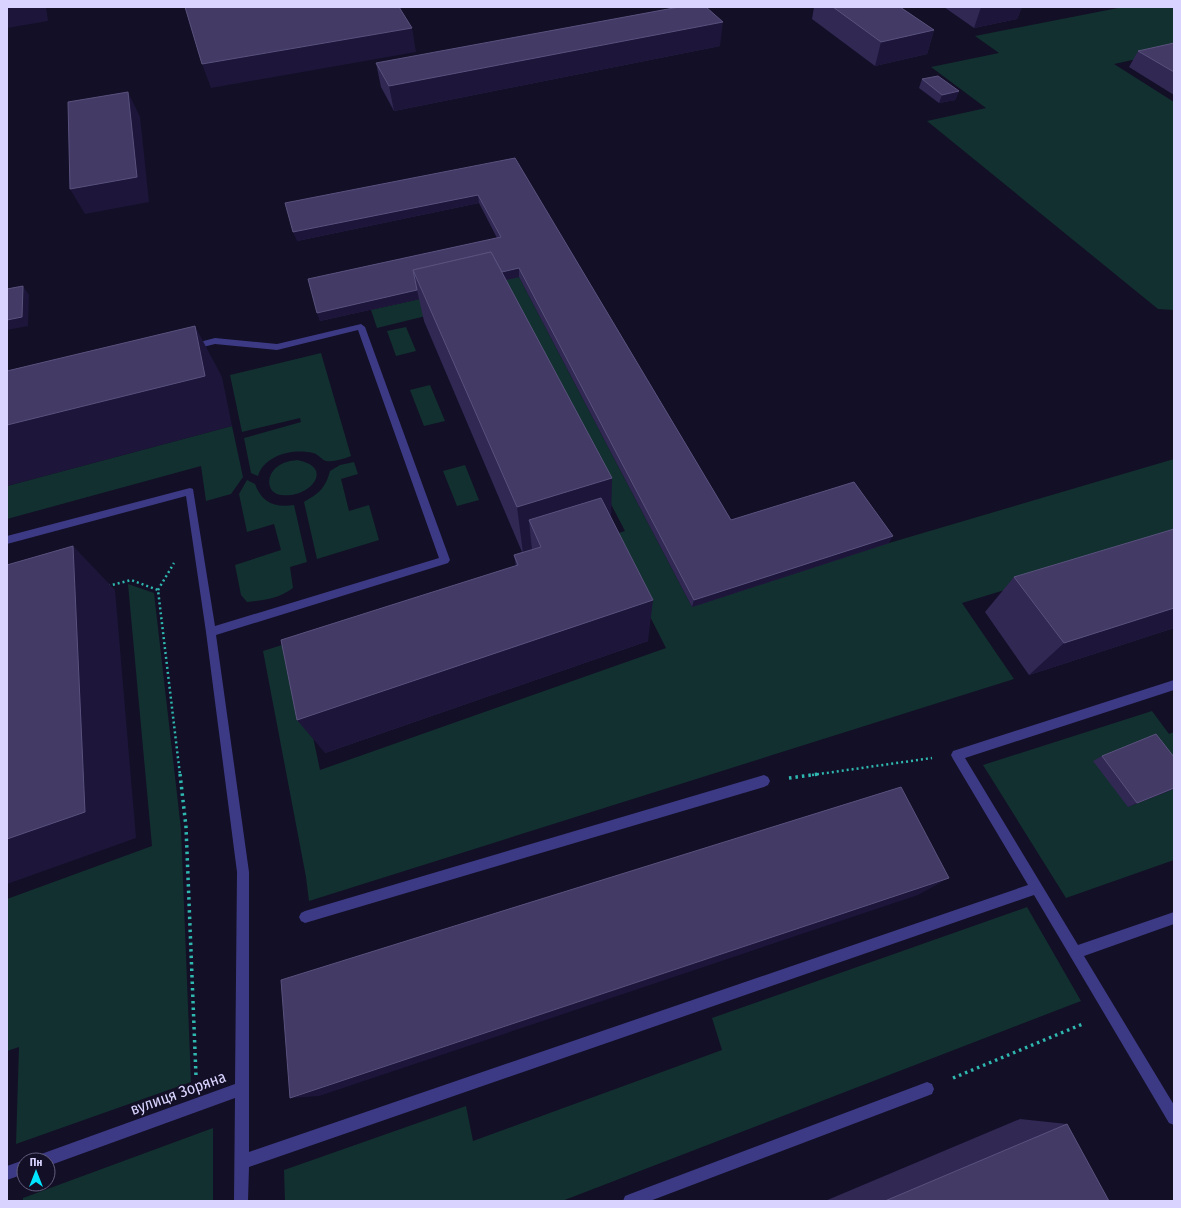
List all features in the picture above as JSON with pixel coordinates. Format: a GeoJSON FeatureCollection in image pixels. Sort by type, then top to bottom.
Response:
{"type":"FeatureCollection","features":[{"type":"Feature","properties":{"kind":"street"},"geometry":{"type":"LineString","coordinates":[[184,349],[215,342],[277,347],[361,327],[445,560],[211,632]]}},
{"type":"Feature","properties":{"kind":"street"},"geometry":{"type":"LineString","coordinates":[[7,540],[190,491],[211,632],[243,872],[241,1089]]}},
{"type":"Feature","properties":{"kind":"street"},"geometry":{"type":"LineString","coordinates":[[1174,685],[957,755],[1174,1118]]}},
{"type":"Feature","properties":{"kind":"street"},"geometry":{"type":"LineString","coordinates":[[305,917],[764,781]]}},
{"type":"Feature","properties":{"kind":"street"},"geometry":{"type":"LineString","coordinates":[[241,1162],[1036,888]]}},
{"type":"Feature","properties":{"kind":"street"},"geometry":{"type":"LineString","coordinates":[[1075,953],[1174,918]]}},
{"type":"Feature","properties":{"kind":"street","name":"вулиця Зоряна"},"geometry":{"type":"LineString","coordinates":[[56,1156],[241,1089],[241,1201]]}},
{"type":"Feature","properties":{"kind":"street"},"geometry":{"type":"LineString","coordinates":[[630,1201],[927,1089]]}},
{"type":"Feature","properties":{"kind":"path"},"geometry":{"type":"LineString","coordinates":[[102,588],[131,580],[158,590],[186,827],[198,1105]]}},
{"type":"Feature","properties":{"kind":"path"},"geometry":{"type":"LineString","coordinates":[[764,781],[957,755]]}},
{"type":"Feature","properties":{"kind":"path"},"geometry":{"type":"LineString","coordinates":[[927,1089],[1111,1012]]}},
{"type":"Feature","properties":{"kind":"green space"},"geometry":{"type":"Polygon","coordinates":[[[1123,7],[1174,7],[1174,51],[1114,64],[1174,102],[1174,310],[1158,309],[927,121],[986,108],[931,67],[999,53],[975,36],[1123,7]]]}},
{"type":"Feature","properties":{"kind":"green space"},"geometry":{"type":"Polygon","coordinates":[[[519,277],[692,607],[889,543],[1174,459],[1174,539],[962,603],[1014,679],[309,901],[306,877],[263,651],[323,632],[297,661],[320,770],[666,648],[609,536],[625,531],[503,297],[377,328],[371,310],[519,277]]]}},
{"type":"Feature","properties":{"kind":"green space"},"geometry":{"type":"Polygon","coordinates":[[[406,327],[416,351],[396,356],[387,331],[406,327]]]}},
{"type":"Feature","properties":{"kind":"green space"},"geometry":{"type":"Polygon","coordinates":[[[321,353],[351,456],[339,460],[326,461],[313,453],[289,453],[273,458],[266,463],[258,476],[251,473],[244,438],[301,422],[300,418],[242,432],[230,375],[321,353]]]}},
{"type":"Feature","properties":{"kind":"green space"},"geometry":{"type":"Polygon","coordinates":[[[430,385],[445,421],[424,426],[410,390],[430,385]]]}},
{"type":"Feature","properties":{"kind":"green space"},"geometry":{"type":"Polygon","coordinates":[[[232,426],[243,477],[231,494],[206,501],[201,466],[7,519],[7,486],[232,426]]]}},
{"type":"Feature","properties":{"kind":"green space"},"geometry":{"type":"Polygon","coordinates":[[[297,460],[309,464],[315,469],[317,475],[314,482],[309,488],[292,495],[276,494],[272,491],[269,483],[273,470],[279,465],[297,460]]]}},
{"type":"Feature","properties":{"kind":"green space"},"geometry":{"type":"Polygon","coordinates":[[[354,462],[358,474],[341,479],[349,511],[369,505],[379,540],[317,559],[304,502],[321,490],[330,471],[340,465],[354,462]]]}},
{"type":"Feature","properties":{"kind":"green space"},"geometry":{"type":"Polygon","coordinates":[[[465,465],[479,500],[457,506],[443,471],[465,465]]]}},
{"type":"Feature","properties":{"kind":"green space"},"geometry":{"type":"Polygon","coordinates":[[[247,480],[255,484],[261,496],[270,503],[281,506],[294,505],[307,562],[290,567],[293,588],[287,592],[266,600],[247,602],[241,595],[235,565],[281,550],[274,524],[247,532],[239,494],[247,480]]]}},
{"type":"Feature","properties":{"kind":"green space"},"geometry":{"type":"Polygon","coordinates":[[[128,584],[154,593],[181,829],[191,1082],[16,1144],[19,1047],[7,1051],[7,899],[152,846],[128,584]]]}},
{"type":"Feature","properties":{"kind":"green space"},"geometry":{"type":"Polygon","coordinates":[[[1152,711],[1169,734],[1174,732],[1174,860],[1066,898],[983,765],[1152,711]]]}},
{"type":"Feature","properties":{"kind":"green space"},"geometry":{"type":"Polygon","coordinates":[[[1027,907],[1081,1001],[562,1201],[285,1201],[284,1170],[466,1106],[473,1141],[722,1050],[712,1018],[1027,907]]]}},
{"type":"Feature","properties":{"kind":"green space"},"geometry":{"type":"Polygon","coordinates":[[[213,1128],[213,1201],[23,1201],[23,1198],[39,1192],[56,1192],[56,1186],[213,1128]]]}},
{"type":"Feature","properties":{"kind":"building"},"geometry":{"type":"Polygon","coordinates":[[[185,7],[399,7],[412,28],[202,64],[185,7]]]}},
{"type":"Feature","properties":{"kind":"building"},"geometry":{"type":"Polygon","coordinates":[[[679,7],[706,7],[723,22],[389,86],[376,63],[679,7]]]}},
{"type":"Feature","properties":{"kind":"building"},"geometry":{"type":"Polygon","coordinates":[[[833,7],[900,7],[934,30],[881,42],[833,7]]]}},
{"type":"Feature","properties":{"kind":"building"},"geometry":{"type":"Polygon","coordinates":[[[1174,43],[1174,72],[1138,51],[1174,43]]]}},
{"type":"Feature","properties":{"kind":"building"},"geometry":{"type":"Polygon","coordinates":[[[938,76],[959,91],[942,95],[922,79],[938,76]]]}},
{"type":"Feature","properties":{"kind":"building"},"geometry":{"type":"Polygon","coordinates":[[[128,92],[137,177],[70,189],[68,102],[128,92]]]}},
{"type":"Feature","properties":{"kind":"building"},"geometry":{"type":"Polygon","coordinates":[[[515,158],[731,520],[854,482],[893,536],[694,600],[519,268],[502,272],[491,252],[413,270],[417,290],[317,313],[308,279],[501,237],[478,195],[293,232],[285,203],[515,158]]]}},
{"type":"Feature","properties":{"kind":"building"},"geometry":{"type":"Polygon","coordinates":[[[491,252],[612,478],[517,507],[413,270],[491,252]]]}},
{"type":"Feature","properties":{"kind":"building"},"geometry":{"type":"Polygon","coordinates":[[[23,286],[22,317],[7,320],[7,289],[23,286]]]}},
{"type":"Feature","properties":{"kind":"building"},"geometry":{"type":"Polygon","coordinates":[[[195,326],[205,376],[7,425],[7,371],[195,326]]]}},
{"type":"Feature","properties":{"kind":"building"},"geometry":{"type":"Polygon","coordinates":[[[601,498],[653,600],[297,720],[281,640],[518,565],[514,555],[541,547],[529,520],[601,498]]]}},
{"type":"Feature","properties":{"kind":"building"},"geometry":{"type":"Polygon","coordinates":[[[1174,529],[1174,608],[1064,643],[1014,577],[1174,529]]]}},
{"type":"Feature","properties":{"kind":"building"},"geometry":{"type":"Polygon","coordinates":[[[73,546],[85,812],[7,839],[7,565],[73,546]]]}},
{"type":"Feature","properties":{"kind":"building"},"geometry":{"type":"Polygon","coordinates":[[[1156,734],[1174,757],[1174,788],[1137,803],[1102,756],[1156,734]]]}},
{"type":"Feature","properties":{"kind":"building"},"geometry":{"type":"Polygon","coordinates":[[[901,787],[949,878],[290,1098],[281,980],[901,787]]]}},
{"type":"Feature","properties":{"kind":"building"},"geometry":{"type":"Polygon","coordinates":[[[1067,1124],[1109,1201],[885,1201],[1067,1124]]]}}]}
